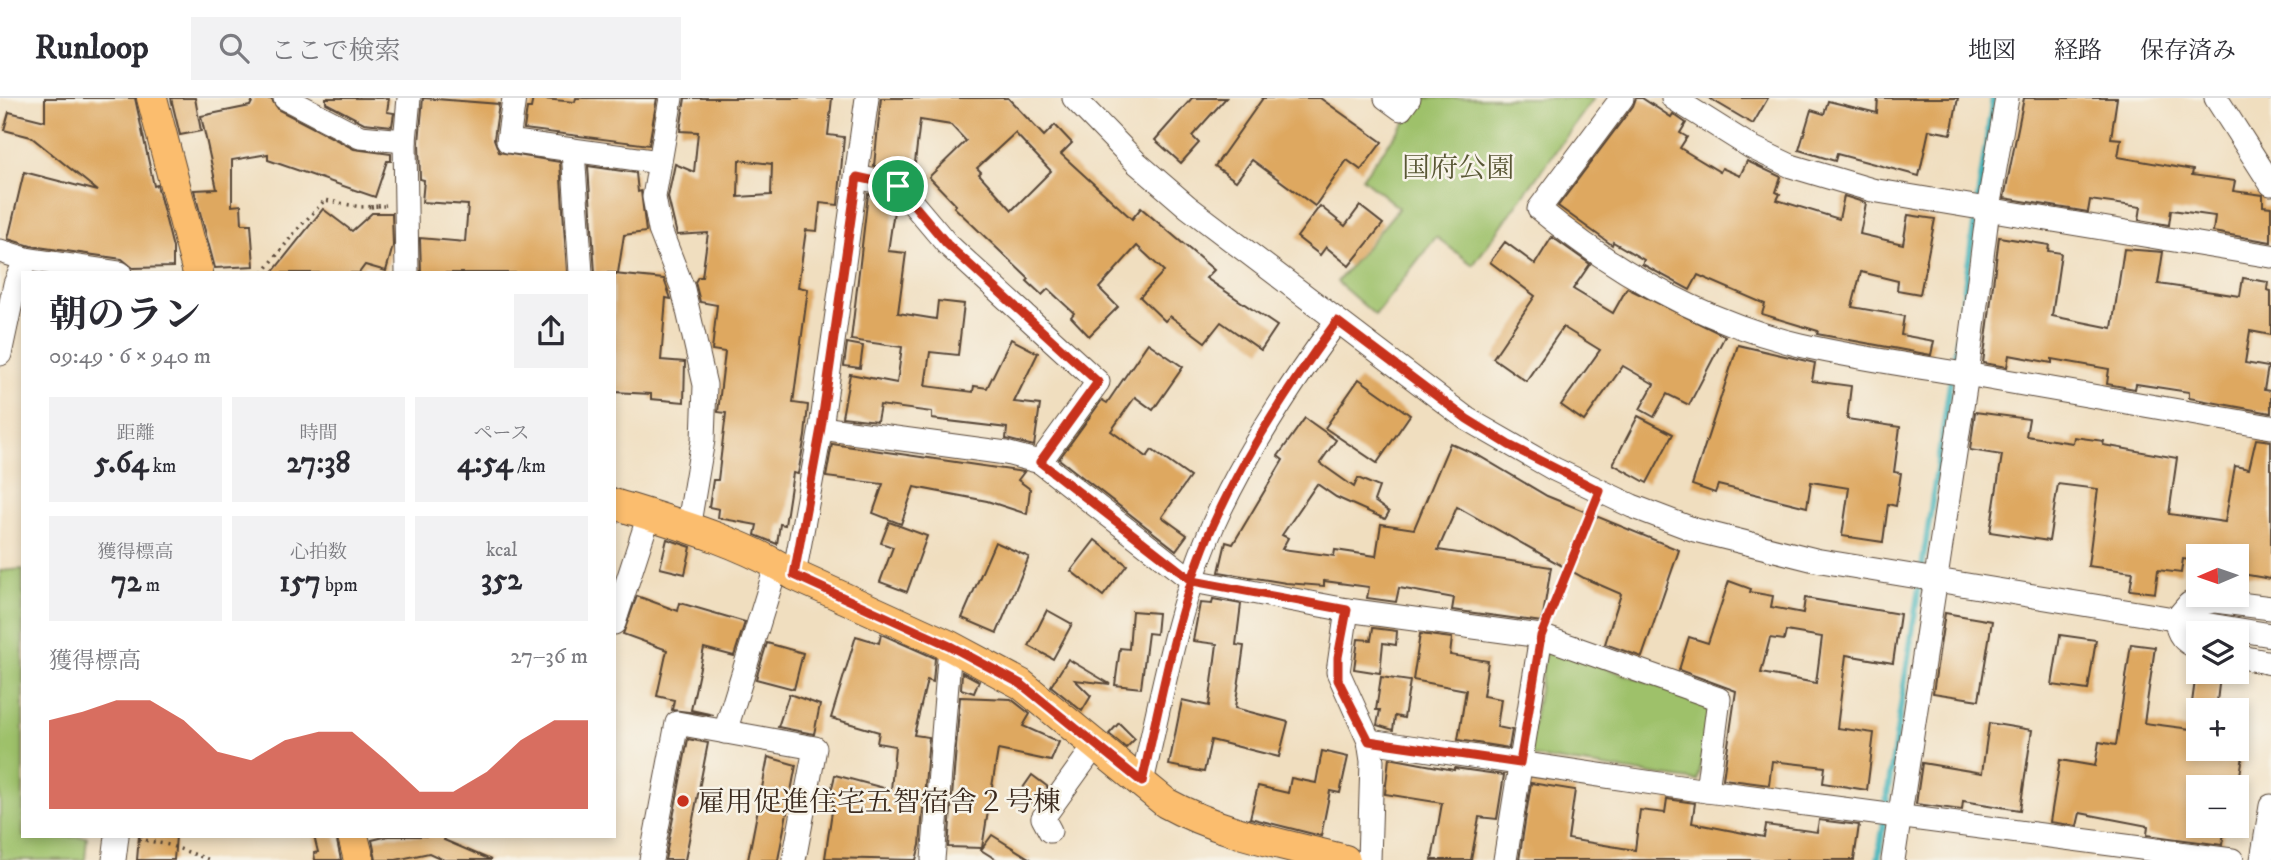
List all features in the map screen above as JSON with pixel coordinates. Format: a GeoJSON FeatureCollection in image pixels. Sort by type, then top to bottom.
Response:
{"type":"FeatureCollection","features":[{"type":"Feature","properties":{"kind":"main road"},"geometry":{"type":"LineString","coordinates":[[152,98],[197,271]]}},
{"type":"Feature","properties":{"kind":"main road"},"geometry":{"type":"LineString","coordinates":[[616,505],[688,528],[785,569],[950,646],[1021,684],[1097,743],[1166,803],[1207,823],[1349,860]]}},
{"type":"Feature","properties":{"kind":"main road"},"geometry":{"type":"LineString","coordinates":[[354,838],[359,860]]}},
{"type":"Feature","properties":{"kind":"street"},"geometry":{"type":"LineString","coordinates":[[285,98],[360,137],[405,141]]}},
{"type":"Feature","properties":{"kind":"street"},"geometry":{"type":"LineString","coordinates":[[407,271],[405,141],[409,98]]}},
{"type":"Feature","properties":{"kind":"street"},"geometry":{"type":"LineString","coordinates":[[514,98],[508,141],[659,162]]}},
{"type":"Feature","properties":{"kind":"street"},"geometry":{"type":"LineString","coordinates":[[671,98],[654,197],[656,211],[683,289],[705,385],[703,440],[688,528]]}},
{"type":"Feature","properties":{"kind":"street"},"geometry":{"type":"LineString","coordinates":[[725,732],[785,569],[821,428],[867,98]]}},
{"type":"Feature","properties":{"kind":"street"},"geometry":{"type":"LineString","coordinates":[[1074,98],[1137,163],[1188,207],[1467,419],[1509,445],[1600,491],[1695,530],[1773,551],[2271,635]]}},
{"type":"Feature","properties":{"kind":"street"},"geometry":{"type":"LineString","coordinates":[[1386,98],[1401,109],[1409,98]]}},
{"type":"Feature","properties":{"kind":"street"},"geometry":{"type":"LineString","coordinates":[[1622,98],[1539,209],[1568,233],[1635,278],[1737,325],[1797,344],[1866,359],[2271,427]]}},
{"type":"Feature","properties":{"kind":"street"},"geometry":{"type":"LineString","coordinates":[[1673,98],[1751,147],[1791,166],[1872,190],[2271,256]]}},
{"type":"Feature","properties":{"kind":"street"},"geometry":{"type":"LineString","coordinates":[[1894,860],[1967,374],[1988,209],[2007,98]]}},
{"type":"Feature","properties":{"kind":"street"},"geometry":{"type":"LineString","coordinates":[[2216,98],[2271,184]]}},
{"type":"Feature","properties":{"kind":"street"},"geometry":{"type":"LineString","coordinates":[[573,150],[581,271]]}},
{"type":"Feature","properties":{"kind":"street"},"geometry":{"type":"LineString","coordinates":[[857,177],[898,186],[947,244],[1098,382],[1040,462]]}},
{"type":"Feature","properties":{"kind":"street"},"geometry":{"type":"LineString","coordinates":[[0,251],[26,259],[107,271]]}},
{"type":"Feature","properties":{"kind":"street"},"geometry":{"type":"LineString","coordinates":[[0,354],[15,284],[26,259]]}},
{"type":"Feature","properties":{"kind":"street"},"geometry":{"type":"LineString","coordinates":[[1142,782],[1174,640],[1213,527],[1258,439],[1301,370],[1337,321]]}},
{"type":"Feature","properties":{"kind":"street"},"geometry":{"type":"LineString","coordinates":[[821,428],[1006,453],[1040,462],[1193,581],[1347,610],[1541,636],[1719,699],[1707,791]]}},
{"type":"Feature","properties":{"kind":"street"},"geometry":{"type":"LineString","coordinates":[[616,617],[649,515]]}},
{"type":"Feature","properties":{"kind":"street"},"geometry":{"type":"LineString","coordinates":[[2186,640],[2180,636],[2176,619],[2181,610],[2201,601],[2271,608]]}},
{"type":"Feature","properties":{"kind":"street"},"geometry":{"type":"LineString","coordinates":[[1347,610],[1338,657],[1338,680],[1369,741],[1374,781],[1349,860]]}},
{"type":"Feature","properties":{"kind":"street"},"geometry":{"type":"LineString","coordinates":[[1505,860],[1541,636]]}},
{"type":"Feature","properties":{"kind":"street"},"geometry":{"type":"LineString","coordinates":[[933,860],[950,646]]}},
{"type":"Feature","properties":{"kind":"street"},"geometry":{"type":"LineString","coordinates":[[2249,659],[2271,663]]}},
{"type":"Feature","properties":{"kind":"street"},"geometry":{"type":"LineString","coordinates":[[651,860],[677,723],[815,748],[794,860]]}},
{"type":"Feature","properties":{"kind":"street"},"geometry":{"type":"LineString","coordinates":[[1369,741],[1707,791],[2232,860]]}},
{"type":"Feature","properties":{"kind":"street"},"geometry":{"type":"LineString","coordinates":[[1050,831],[1043,818],[1097,743]]}},
{"type":"Feature","properties":{"kind":"street"},"geometry":{"type":"LineString","coordinates":[[2262,860],[2271,806]]}},
{"type":"Feature","properties":{"kind":"street"},"geometry":{"type":"LineString","coordinates":[[114,860],[126,838]]}},
{"type":"Feature","properties":{"kind":"path"},"geometry":{"type":"LineString","coordinates":[[265,271],[318,204],[325,200],[371,206]]}},
{"type":"Feature","properties":{"kind":"path"},"geometry":{"type":"LineString","coordinates":[[1541,636],[1600,491]]}},
{"type":"Feature","properties":{"kind":"path"},"geometry":{"type":"LineString","coordinates":[[126,838],[169,845],[210,860]]}},
{"type":"Feature","properties":{"kind":"green space","name":"国府公園"},"geometry":{"type":"Polygon","coordinates":[[[1424,98],[1594,98],[1473,265],[1436,237],[1375,315],[1337,282],[1399,208],[1362,178],[1424,98]]]}},
{"type":"Feature","properties":{"kind":"green space"},"geometry":{"type":"Polygon","coordinates":[[[21,569],[21,838],[87,838],[85,860],[0,860],[0,571],[21,569]]]}},
{"type":"Feature","properties":{"kind":"green space"},"geometry":{"type":"Polygon","coordinates":[[[1546,648],[1702,700],[1710,715],[1698,781],[1528,756],[1546,648]]]}},
{"type":"Feature","properties":{"kind":"building"},"geometry":{"type":"Polygon","coordinates":[[[45,98],[135,98],[154,186],[157,185],[173,248],[173,267],[133,268],[122,259],[31,246],[8,239],[24,172],[98,191],[31,137],[4,130],[9,112],[45,121],[45,98]]]}},
{"type":"Feature","properties":{"kind":"building"},"geometry":{"type":"Polygon","coordinates":[[[171,98],[195,98],[201,131],[180,135],[171,98]]]}},
{"type":"Feature","properties":{"kind":"building"},"geometry":{"type":"Polygon","coordinates":[[[254,98],[271,99],[279,110],[354,149],[391,154],[391,161],[387,161],[375,197],[268,160],[268,154],[232,160],[232,206],[241,205],[242,224],[251,224],[254,266],[215,268],[194,190],[217,189],[201,116],[250,106],[254,98]]]}},
{"type":"Feature","properties":{"kind":"building"},"geometry":{"type":"Polygon","coordinates":[[[326,98],[389,98],[387,112],[394,113],[392,126],[364,123],[326,103],[326,98]]]}},
{"type":"Feature","properties":{"kind":"building"},"geometry":{"type":"Polygon","coordinates":[[[423,98],[499,104],[494,139],[499,152],[560,162],[567,271],[421,271],[420,238],[465,242],[468,205],[422,202],[424,180],[420,179],[419,142],[423,98]]]}},
{"type":"Feature","properties":{"kind":"building"},"geometry":{"type":"Polygon","coordinates":[[[533,98],[575,102],[576,98],[657,98],[649,145],[524,129],[527,108],[531,108],[533,98]]]}},
{"type":"Feature","properties":{"kind":"building"},"geometry":{"type":"Polygon","coordinates":[[[685,98],[832,98],[828,135],[844,137],[838,205],[820,203],[817,231],[806,230],[798,287],[808,289],[793,403],[808,405],[798,474],[793,473],[785,525],[780,524],[777,544],[755,535],[757,525],[718,518],[719,509],[709,507],[713,480],[718,480],[726,413],[718,412],[725,352],[712,350],[717,305],[700,302],[695,282],[698,277],[702,277],[708,233],[677,235],[668,197],[675,164],[694,172],[698,132],[680,131],[685,98]],[[739,160],[738,197],[771,195],[772,164],[739,160]]]}},
{"type":"Feature","properties":{"kind":"building"},"geometry":{"type":"Polygon","coordinates":[[[881,98],[1008,98],[1044,136],[1055,125],[1072,143],[1061,154],[1132,219],[1141,208],[1214,270],[1206,278],[1277,326],[1261,350],[1221,322],[1205,342],[1170,316],[1165,321],[1140,297],[1164,271],[1137,246],[1099,288],[1118,307],[1089,336],[1071,317],[1074,313],[1048,289],[1042,295],[1027,281],[1029,279],[954,207],[956,205],[929,177],[966,141],[951,125],[920,120],[914,171],[900,169],[900,172],[874,166],[881,98]],[[1015,133],[977,168],[981,172],[979,174],[1012,210],[1051,171],[1015,133]]]}},
{"type":"Feature","properties":{"kind":"building"},"geometry":{"type":"Polygon","coordinates":[[[1192,98],[1226,98],[1192,136],[1199,143],[1181,163],[1155,140],[1192,98]]]}},
{"type":"Feature","properties":{"kind":"building"},"geometry":{"type":"Polygon","coordinates":[[[1263,98],[1320,98],[1382,142],[1361,170],[1347,160],[1315,206],[1252,160],[1236,181],[1215,166],[1263,98]]]}},
{"type":"Feature","properties":{"kind":"building"},"geometry":{"type":"Polygon","coordinates":[[[1636,98],[1642,98],[1671,117],[1673,114],[1686,123],[1680,133],[1687,137],[1680,148],[1720,172],[1722,168],[1740,176],[1747,161],[1781,177],[1776,192],[1780,194],[1777,200],[1839,219],[1844,196],[1866,203],[1860,234],[1903,244],[1908,215],[1935,219],[1920,294],[1897,290],[1898,281],[1861,272],[1852,307],[1904,316],[1901,335],[1934,341],[1931,355],[1817,334],[1818,331],[1762,314],[1765,304],[1698,275],[1690,290],[1642,264],[1644,260],[1613,242],[1612,245],[1558,206],[1633,106],[1636,98]]]}},
{"type":"Feature","properties":{"kind":"building"},"geometry":{"type":"Polygon","coordinates":[[[1709,98],[1768,98],[1753,124],[1709,98]]]}},
{"type":"Feature","properties":{"kind":"building"},"geometry":{"type":"Polygon","coordinates":[[[1878,98],[1958,98],[1951,134],[1929,130],[1919,176],[1837,154],[1835,161],[1799,150],[1811,110],[1824,114],[1828,101],[1877,113],[1878,98]]]}},
{"type":"Feature","properties":{"kind":"building"},"geometry":{"type":"Polygon","coordinates":[[[2024,98],[2117,98],[2111,138],[2121,139],[2118,157],[2193,170],[2192,175],[2235,181],[2233,191],[2263,195],[2263,206],[2271,207],[2271,242],[2213,232],[2215,216],[2171,210],[2169,225],[2139,220],[2141,207],[2090,200],[2088,212],[2004,198],[2024,98]]]}},
{"type":"Feature","properties":{"kind":"building"},"geometry":{"type":"Polygon","coordinates":[[[588,166],[636,173],[646,232],[624,235],[618,273],[595,271],[588,166]]]}},
{"type":"Feature","properties":{"kind":"building"},"geometry":{"type":"Polygon","coordinates":[[[868,194],[890,199],[895,204],[888,251],[906,253],[898,313],[936,319],[938,301],[964,304],[958,355],[930,352],[925,386],[973,392],[974,386],[987,388],[1011,339],[1038,353],[1014,402],[1040,405],[1034,446],[1006,439],[1007,428],[932,419],[932,412],[880,405],[877,421],[842,417],[850,374],[897,383],[902,347],[851,340],[868,194]]]}},
{"type":"Feature","properties":{"kind":"building"},"geometry":{"type":"Polygon","coordinates":[[[1320,206],[1345,226],[1360,206],[1383,224],[1349,266],[1326,247],[1320,255],[1297,237],[1320,206]]]}},
{"type":"Feature","properties":{"kind":"building"},"geometry":{"type":"Polygon","coordinates":[[[323,209],[352,231],[372,213],[392,213],[393,246],[386,271],[365,265],[360,271],[274,271],[323,209]]]}},
{"type":"Feature","properties":{"kind":"building"},"geometry":{"type":"Polygon","coordinates":[[[1552,237],[1590,264],[1573,289],[1613,313],[1627,288],[1725,336],[1689,405],[1667,394],[1654,417],[1640,409],[1654,384],[1623,366],[1584,421],[1561,405],[1600,350],[1563,327],[1526,381],[1493,358],[1535,296],[1490,262],[1505,242],[1535,264],[1552,237]]]}},
{"type":"Feature","properties":{"kind":"building"},"geometry":{"type":"Polygon","coordinates":[[[1999,237],[2049,245],[2048,251],[2061,253],[2052,316],[2112,328],[2124,249],[2163,252],[2158,284],[2240,296],[2243,278],[2268,282],[2267,290],[2271,291],[2271,335],[2250,331],[2245,363],[2268,367],[2264,390],[2271,391],[2271,413],[2189,398],[2189,392],[2136,384],[2135,389],[2107,384],[2109,369],[2052,359],[2052,363],[2009,355],[2007,367],[1983,363],[1999,237]]]}},
{"type":"Feature","properties":{"kind":"building"},"geometry":{"type":"Polygon","coordinates":[[[616,274],[664,279],[671,299],[666,298],[661,360],[685,362],[684,402],[651,399],[651,394],[616,392],[616,274]]]}},
{"type":"Feature","properties":{"kind":"building"},"geometry":{"type":"Polygon","coordinates":[[[847,343],[863,346],[860,368],[844,366],[847,343]]]}},
{"type":"Feature","properties":{"kind":"building"},"geometry":{"type":"Polygon","coordinates":[[[1148,343],[1183,367],[1153,410],[1135,397],[1111,431],[1147,457],[1152,450],[1190,477],[1162,517],[1187,535],[1176,550],[1059,459],[1102,400],[1107,403],[1148,343]]]}},
{"type":"Feature","properties":{"kind":"building"},"geometry":{"type":"Polygon","coordinates":[[[1738,345],[1815,363],[1812,381],[1851,386],[1847,419],[1900,427],[1894,472],[1901,473],[1896,506],[1888,504],[1883,542],[1842,536],[1849,488],[1811,482],[1807,507],[1718,485],[1715,493],[1692,485],[1738,345]]]}},
{"type":"Feature","properties":{"kind":"building"},"geometry":{"type":"Polygon","coordinates":[[[1359,379],[1410,415],[1377,463],[1325,428],[1359,379]]]}},
{"type":"Feature","properties":{"kind":"building"},"geometry":{"type":"Polygon","coordinates":[[[1975,412],[2029,419],[2026,436],[2073,443],[2074,437],[2104,441],[2103,445],[2177,458],[2169,514],[2225,522],[2235,466],[2249,469],[2256,439],[2271,441],[2271,579],[2249,575],[2249,544],[2186,544],[2186,559],[2183,559],[2181,573],[2158,570],[2155,593],[2130,590],[2133,572],[2088,566],[2098,489],[2058,484],[2049,541],[1990,532],[2002,455],[1970,450],[1975,412]]]}},
{"type":"Feature","properties":{"kind":"building"},"geometry":{"type":"Polygon","coordinates":[[[1638,416],[1673,434],[1647,483],[1613,464],[1638,416]]]}},
{"type":"Feature","properties":{"kind":"building"},"geometry":{"type":"Polygon","coordinates":[[[1305,418],[1336,440],[1320,463],[1354,487],[1358,478],[1379,487],[1374,501],[1389,512],[1385,519],[1336,497],[1317,484],[1282,535],[1288,538],[1282,549],[1334,556],[1335,550],[1376,556],[1381,524],[1414,529],[1450,443],[1479,456],[1547,496],[1679,550],[1642,657],[1605,644],[1621,594],[1584,578],[1457,507],[1438,550],[1551,567],[1542,622],[1452,610],[1454,598],[1399,588],[1396,602],[1367,598],[1369,587],[1324,581],[1324,586],[1286,583],[1219,572],[1226,542],[1233,544],[1283,460],[1278,456],[1305,418]]]}},
{"type":"Feature","properties":{"kind":"building"},"geometry":{"type":"Polygon","coordinates":[[[832,444],[1024,472],[1018,480],[1030,489],[1027,514],[987,501],[914,487],[901,524],[873,513],[883,484],[826,477],[832,444]]]}},
{"type":"Feature","properties":{"kind":"building"},"geometry":{"type":"Polygon","coordinates":[[[889,522],[927,536],[907,592],[880,582],[893,547],[881,543],[889,522]]]}},
{"type":"Feature","properties":{"kind":"building"},"geometry":{"type":"Polygon","coordinates":[[[667,539],[691,547],[685,574],[660,568],[667,539]]]}},
{"type":"Feature","properties":{"kind":"building"},"geometry":{"type":"Polygon","coordinates":[[[1095,540],[1127,565],[1103,596],[1071,571],[1095,540]]]}},
{"type":"Feature","properties":{"kind":"building"},"geometry":{"type":"Polygon","coordinates":[[[995,542],[1029,557],[997,633],[962,618],[995,542]]]}},
{"type":"Feature","properties":{"kind":"building"},"geometry":{"type":"Polygon","coordinates":[[[1729,581],[1751,589],[1750,592],[1773,596],[1771,607],[1803,613],[1805,598],[1900,614],[1893,663],[1846,655],[1837,728],[1874,733],[1867,790],[1823,783],[1825,767],[1772,761],[1769,785],[1723,779],[1736,691],[1679,670],[1689,637],[1708,643],[1729,581]],[[1786,631],[1784,640],[1770,638],[1761,673],[1816,683],[1822,637],[1786,631]]]}},
{"type":"Feature","properties":{"kind":"building"},"geometry":{"type":"Polygon","coordinates":[[[637,596],[678,611],[680,603],[745,622],[734,656],[704,648],[691,710],[714,715],[672,710],[674,700],[657,696],[667,650],[623,634],[637,596]]]}},
{"type":"Feature","properties":{"kind":"building"},"geometry":{"type":"Polygon","coordinates":[[[1213,599],[1241,604],[1236,645],[1244,646],[1235,708],[1288,722],[1279,757],[1211,740],[1204,772],[1169,765],[1182,700],[1209,706],[1217,644],[1193,641],[1200,603],[1212,604],[1213,599]]]}},
{"type":"Feature","properties":{"kind":"building"},"geometry":{"type":"Polygon","coordinates":[[[1047,610],[1072,624],[1053,659],[1029,646],[1047,610]]]}},
{"type":"Feature","properties":{"kind":"building"},"geometry":{"type":"Polygon","coordinates":[[[1132,611],[1158,613],[1156,634],[1148,633],[1141,688],[1115,685],[1120,648],[1129,649],[1132,611]]]}},
{"type":"Feature","properties":{"kind":"building"},"geometry":{"type":"Polygon","coordinates":[[[1945,613],[1992,621],[1979,700],[1933,693],[1945,613]]]}},
{"type":"Feature","properties":{"kind":"building"},"geometry":{"type":"Polygon","coordinates":[[[1373,628],[1397,631],[1396,645],[1383,643],[1380,673],[1354,669],[1358,639],[1371,640],[1373,628]]]}},
{"type":"Feature","properties":{"kind":"building"},"geometry":{"type":"Polygon","coordinates":[[[881,634],[935,658],[933,682],[927,680],[914,735],[929,737],[920,845],[916,860],[825,858],[834,798],[830,796],[835,775],[891,790],[895,746],[877,743],[879,732],[831,718],[856,636],[879,643],[881,634]]]}},
{"type":"Feature","properties":{"kind":"building"},"geometry":{"type":"Polygon","coordinates":[[[1420,634],[1452,638],[1450,655],[1488,661],[1483,696],[1501,699],[1497,727],[1512,730],[1509,748],[1458,740],[1466,690],[1413,680],[1420,634]]]}},
{"type":"Feature","properties":{"kind":"building"},"geometry":{"type":"Polygon","coordinates":[[[2060,635],[2096,640],[2088,690],[2052,685],[2060,635]]]}},
{"type":"Feature","properties":{"kind":"building"},"geometry":{"type":"Polygon","coordinates":[[[767,643],[803,653],[794,689],[756,679],[767,643]]]}},
{"type":"Feature","properties":{"kind":"building"},"geometry":{"type":"Polygon","coordinates":[[[2131,644],[2155,647],[2144,723],[2186,728],[2186,761],[2242,761],[2240,775],[2186,775],[2186,838],[2223,838],[2222,845],[2147,835],[2148,826],[2080,813],[2077,826],[2050,822],[2060,760],[2095,766],[2099,742],[2116,745],[2131,644]]]}},
{"type":"Feature","properties":{"kind":"building"},"geometry":{"type":"Polygon","coordinates":[[[1068,659],[1110,684],[1075,680],[1091,696],[1082,711],[1051,686],[1068,659]]]}},
{"type":"Feature","properties":{"kind":"building"},"geometry":{"type":"Polygon","coordinates":[[[962,672],[979,681],[974,693],[961,689],[962,672]]]}},
{"type":"Feature","properties":{"kind":"building"},"geometry":{"type":"Polygon","coordinates":[[[1381,677],[1410,681],[1404,718],[1395,716],[1393,730],[1377,725],[1380,710],[1376,710],[1381,677]]]}},
{"type":"Feature","properties":{"kind":"building"},"geometry":{"type":"Polygon","coordinates":[[[2195,684],[2219,684],[2217,698],[2193,698],[2195,684]]]}},
{"type":"Feature","properties":{"kind":"building"},"geometry":{"type":"Polygon","coordinates":[[[789,694],[820,705],[814,734],[778,727],[789,694]]]}},
{"type":"Feature","properties":{"kind":"building"},"geometry":{"type":"Polygon","coordinates":[[[960,697],[1011,699],[1030,714],[1023,726],[1059,742],[1051,761],[998,750],[982,848],[948,847],[960,697]]]}},
{"type":"Feature","properties":{"kind":"building"},"geometry":{"type":"Polygon","coordinates":[[[1119,723],[1135,739],[1126,748],[1109,734],[1119,723]]]}},
{"type":"Feature","properties":{"kind":"building"},"geometry":{"type":"Polygon","coordinates":[[[1989,723],[2032,730],[2020,810],[1963,801],[1962,810],[1916,804],[1922,763],[1982,773],[1989,723]]]}},
{"type":"Feature","properties":{"kind":"building","name":"雇用促進住宅五智宿舎２号棟"},"geometry":{"type":"Polygon","coordinates":[[[688,739],[708,743],[685,860],[665,860],[688,739]]]}},
{"type":"Feature","properties":{"kind":"building"},"geometry":{"type":"Polygon","coordinates":[[[1322,751],[1348,757],[1340,793],[1330,791],[1321,836],[1250,818],[1258,786],[1288,793],[1291,778],[1316,783],[1322,751]]]}},
{"type":"Feature","properties":{"kind":"building"},"geometry":{"type":"Polygon","coordinates":[[[768,757],[796,765],[778,860],[748,860],[768,757]]]}},
{"type":"Feature","properties":{"kind":"building"},"geometry":{"type":"Polygon","coordinates":[[[1389,758],[1454,770],[1504,775],[1497,819],[1479,817],[1471,860],[1432,860],[1442,803],[1385,794],[1389,758]]]}},
{"type":"Feature","properties":{"kind":"building"},"geometry":{"type":"Polygon","coordinates":[[[1032,775],[1048,787],[1034,806],[1018,795],[1032,775]]]}},
{"type":"Feature","properties":{"kind":"building"},"geometry":{"type":"Polygon","coordinates":[[[1531,783],[1575,790],[1568,839],[1635,850],[1640,810],[1665,813],[1667,799],[1695,803],[1692,823],[1764,837],[1766,825],[1817,832],[1819,820],[1859,825],[1854,860],[1519,860],[1531,783]]]}},
{"type":"Feature","properties":{"kind":"building"},"geometry":{"type":"Polygon","coordinates":[[[992,835],[1032,860],[997,860],[981,850],[992,835]]]}},
{"type":"Feature","properties":{"kind":"building"},"geometry":{"type":"Polygon","coordinates":[[[139,838],[176,838],[174,860],[137,860],[139,838]]]}},
{"type":"Feature","properties":{"kind":"building"},"geometry":{"type":"Polygon","coordinates":[[[314,838],[336,838],[341,860],[315,860],[314,853],[318,852],[314,838]]]}},
{"type":"Feature","properties":{"kind":"building"},"geometry":{"type":"Polygon","coordinates":[[[445,838],[444,840],[491,860],[444,860],[429,853],[396,860],[376,860],[372,840],[445,838]]]}},
{"type":"Feature","properties":{"kind":"waterway"},"geometry":{"type":"LineString","coordinates":[[1953,367],[1993,98]]}},
{"type":"Feature","properties":{"kind":"waterway"},"geometry":{"type":"LineString","coordinates":[[1885,810],[1951,377]]}},
{"type":"Feature","properties":{"kind":"waterway"},"geometry":{"type":"LineString","coordinates":[[1878,860],[1884,820]]}},
{"type":"Feature","properties":{"kind":"place","name":"雇用促進住宅五智宿舎２号棟"},"geometry":{"type":"Point","coordinates":[683,801]}},
{"type":"Feature","properties":{"kind":"route"},"geometry":{"type":"LineString","coordinates":[[898,186],[857,177],[821,428],[794,575],[950,646],[1021,684],[1069,720],[1142,782],[1174,640],[1193,581],[1213,527],[1258,439],[1301,370],[1337,321],[1467,419],[1509,445],[1600,491],[1541,636],[1520,763],[1369,741],[1338,680],[1338,657],[1347,610],[1193,581],[1131,536],[1040,462],[1098,382],[997,293],[947,244],[898,186]]}}]}
